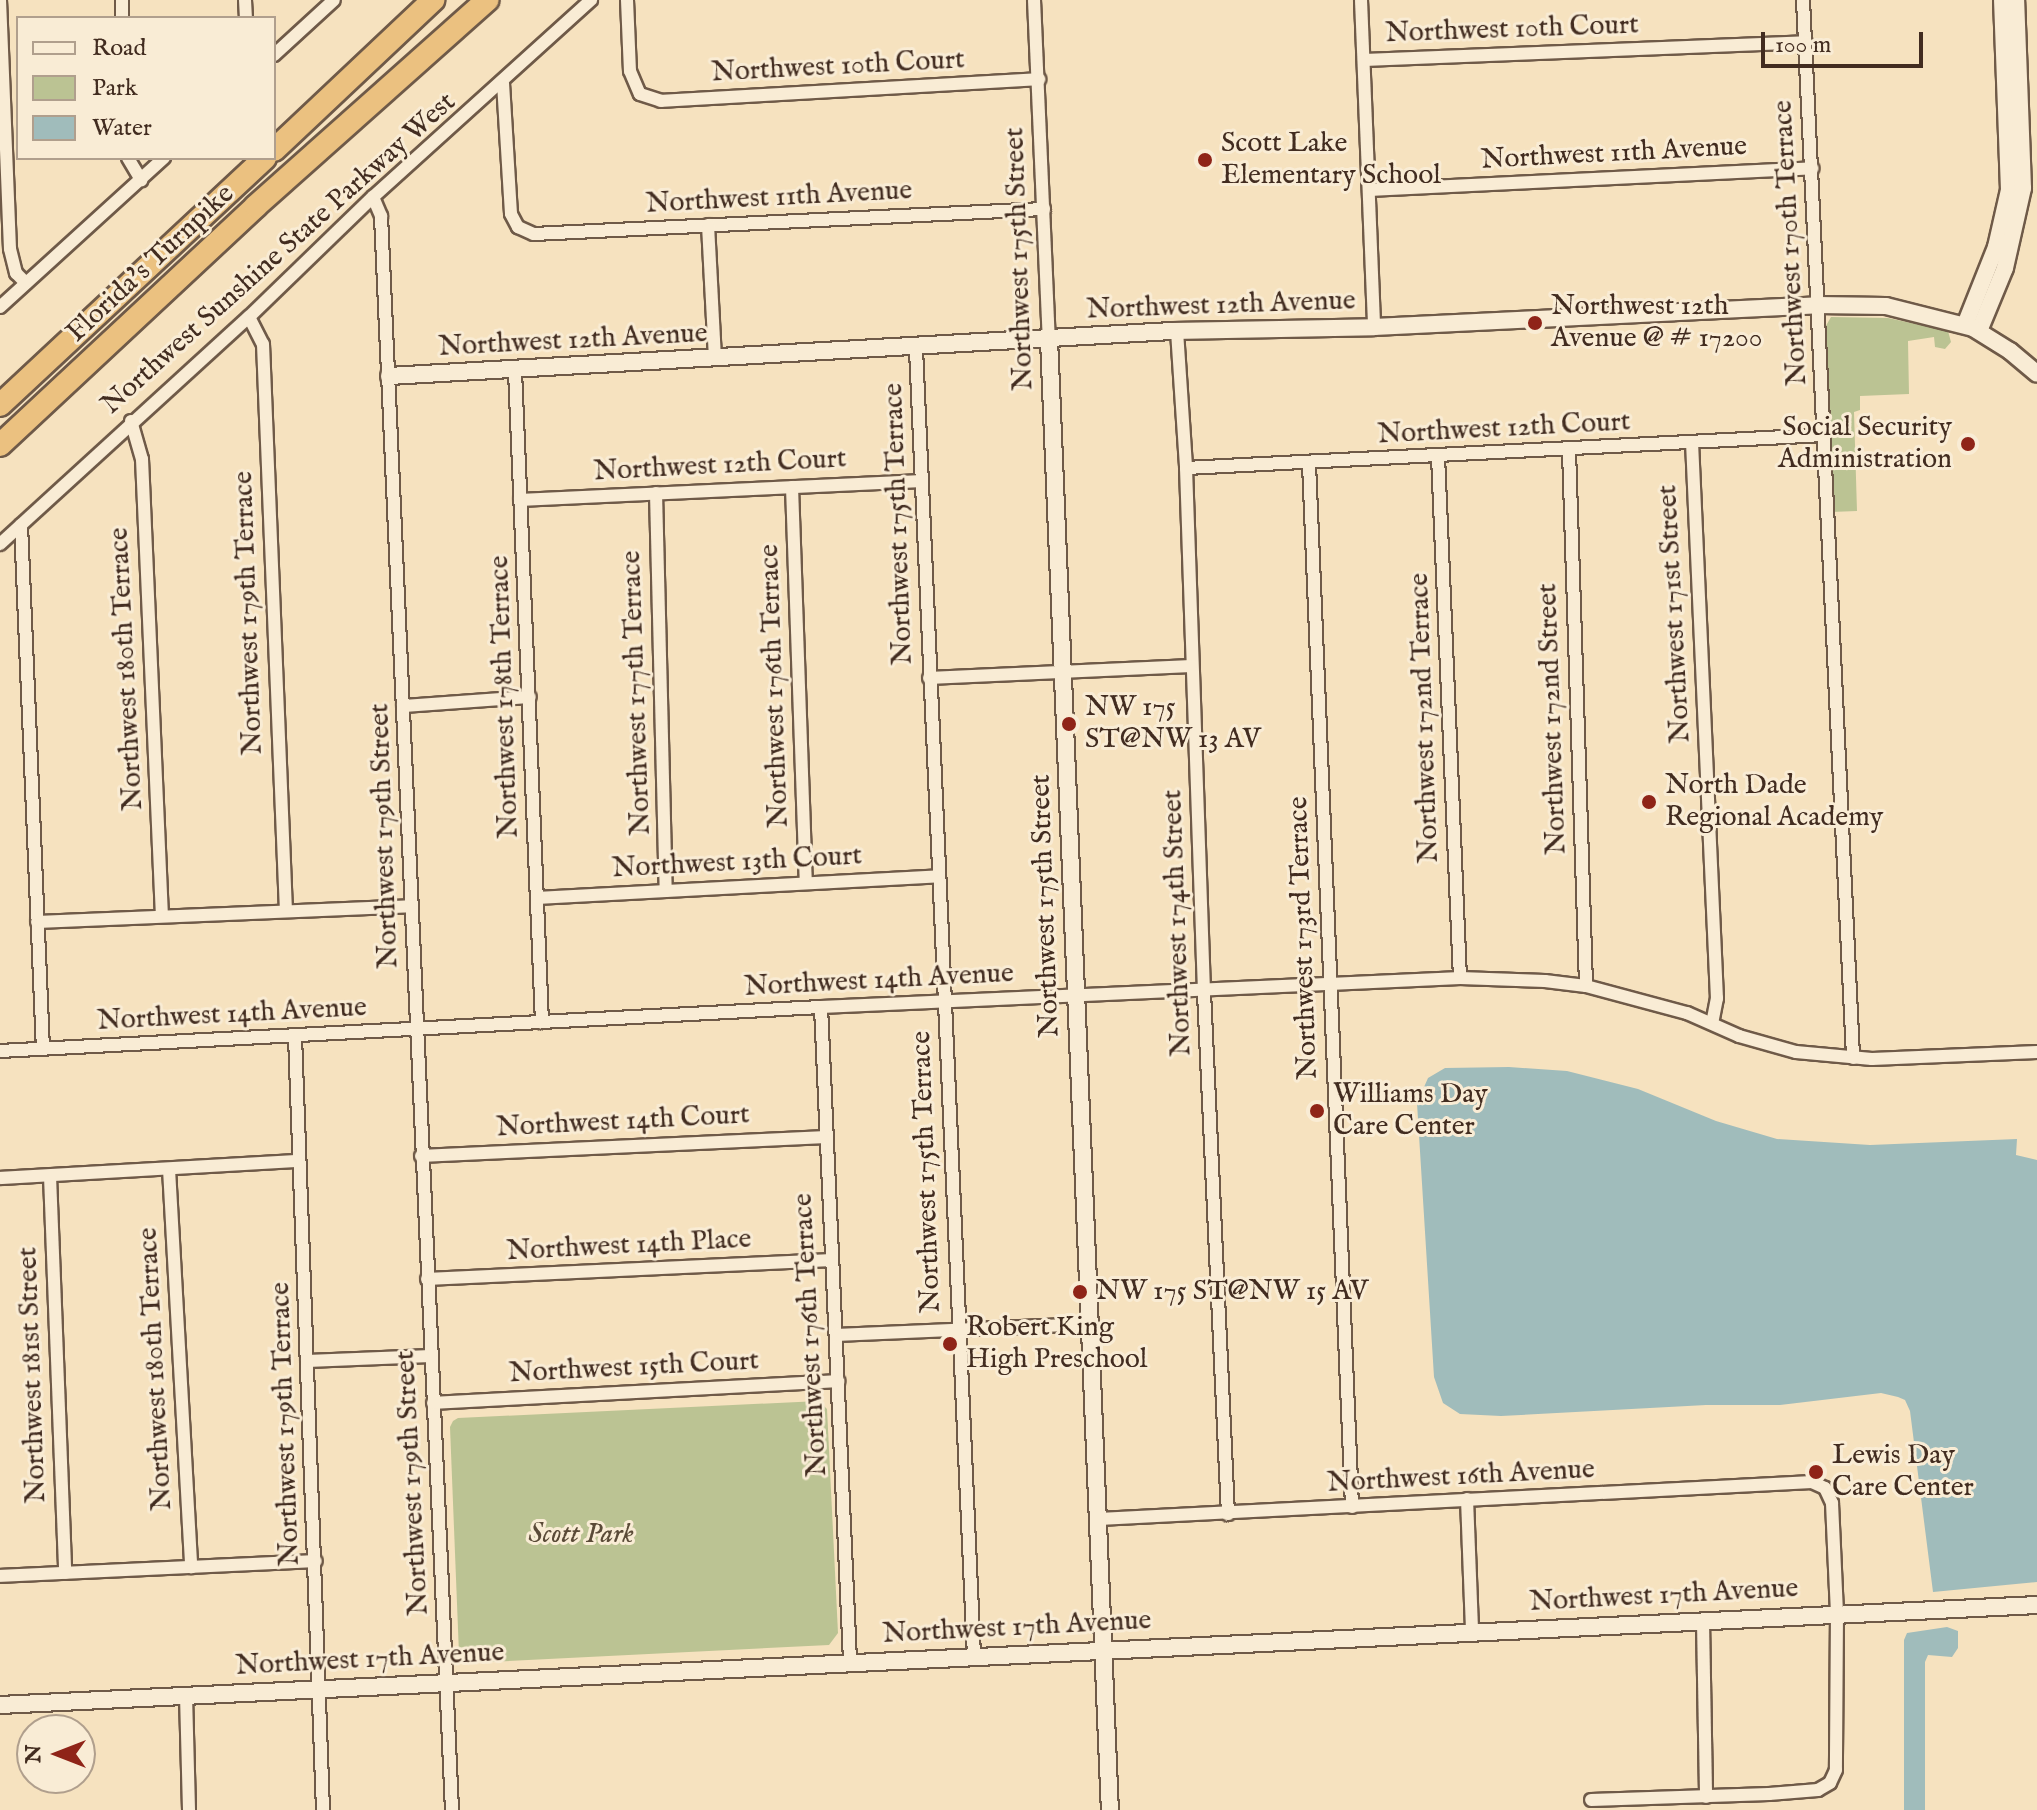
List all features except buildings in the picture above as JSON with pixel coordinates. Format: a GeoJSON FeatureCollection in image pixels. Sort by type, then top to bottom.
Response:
{"type":"FeatureCollection","features":[{"type":"Feature","properties":{"kind":"highway"},"geometry":{"type":"LineString","coordinates":[[276,148],[433,0]]}},
{"type":"Feature","properties":{"kind":"highway","name":"Florida's Turnpike"},"geometry":{"type":"LineString","coordinates":[[0,445],[256,206],[487,0]]}},
{"type":"Feature","properties":{"kind":"highway","name":"Florida's Turnpike"},"geometry":{"type":"LineString","coordinates":[[0,405],[263,160]]}},
{"type":"Feature","properties":{"kind":"street"},"geometry":{"type":"LineString","coordinates":[[0,0],[10,249],[16,273],[26,283]]}},
{"type":"Feature","properties":{"kind":"street"},"geometry":{"type":"LineString","coordinates":[[276,53],[334,0]]}},
{"type":"Feature","properties":{"kind":"street","name":"Northwest Sunshine State Parkway West"},"geometry":{"type":"LineString","coordinates":[[0,544],[131,421],[249,317],[373,197],[503,83],[591,0]]}},
{"type":"Feature","properties":{"kind":"street","name":"Northwest 10th Court"},"geometry":{"type":"LineString","coordinates":[[627,0],[630,71],[640,94],[661,101],[1039,79]]}},
{"type":"Feature","properties":{"kind":"street","name":"Northwest 175th Street"},"geometry":{"type":"LineString","coordinates":[[1034,0],[1065,673],[1074,996],[1110,1810]]}},
{"type":"Feature","properties":{"kind":"street"},"geometry":{"type":"LineString","coordinates":[[1361,0],[1374,327]]}},
{"type":"Feature","properties":{"kind":"street","name":"Northwest 170th Terrace"},"geometry":{"type":"LineString","coordinates":[[1803,0],[1853,1058]]}},
{"type":"Feature","properties":{"kind":"street"},"geometry":{"type":"LineString","coordinates":[[2002,0],[2013,92]]}},
{"type":"Feature","properties":{"kind":"street"},"geometry":{"type":"LineString","coordinates":[[1972,328],[2005,268],[2016,189],[2013,92],[2016,0]]}},
{"type":"Feature","properties":{"kind":"street","name":"Northwest 10th Court"},"geometry":{"type":"LineString","coordinates":[[1364,60],[1806,42]]}},
{"type":"Feature","properties":{"kind":"street","name":"Northwest 11th Avenue"},"geometry":{"type":"LineString","coordinates":[[503,83],[511,214],[518,227],[534,234],[1044,209]]}},
{"type":"Feature","properties":{"kind":"street"},"geometry":{"type":"LineString","coordinates":[[129,160],[141,180]]}},
{"type":"Feature","properties":{"kind":"street"},"geometry":{"type":"LineString","coordinates":[[0,307],[162,160]]}},
{"type":"Feature","properties":{"kind":"street","name":"Northwest 11th Avenue"},"geometry":{"type":"LineString","coordinates":[[1370,190],[1812,168]]}},
{"type":"Feature","properties":{"kind":"street","name":"Northwest 179th Street"},"geometry":{"type":"LineString","coordinates":[[373,197],[381,216],[389,376],[452,1810]]}},
{"type":"Feature","properties":{"kind":"street"},"geometry":{"type":"LineString","coordinates":[[708,225],[715,359]]}},
{"type":"Feature","properties":{"kind":"street","name":"Northwest 12th Avenue"},"geometry":{"type":"LineString","coordinates":[[389,376],[916,349],[1177,331],[1374,327],[1818,305],[1886,306],[1972,328],[2010,351],[2037,374]]}},
{"type":"Feature","properties":{"kind":"street","name":"Northwest 179th Terrace"},"geometry":{"type":"LineString","coordinates":[[249,317],[263,344],[286,911]]}},
{"type":"Feature","properties":{"kind":"street","name":"Northwest 174th Street"},"geometry":{"type":"LineString","coordinates":[[1177,331],[1186,468],[1204,992],[1228,1514]]}},
{"type":"Feature","properties":{"kind":"street","name":"Northwest 175th Terrace"},"geometry":{"type":"LineString","coordinates":[[916,349],[957,1329],[974,1657]]}},
{"type":"Feature","properties":{"kind":"street","name":"Northwest 178th Terrace"},"geometry":{"type":"LineString","coordinates":[[515,370],[542,1022]]}},
{"type":"Feature","properties":{"kind":"street","name":"Northwest 180th Terrace"},"geometry":{"type":"LineString","coordinates":[[131,421],[142,459],[162,916]]}},
{"type":"Feature","properties":{"kind":"street","name":"Northwest 12th Court"},"geometry":{"type":"LineString","coordinates":[[1186,468],[1824,435]]}},
{"type":"Feature","properties":{"kind":"street","name":"Northwest 171st Street"},"geometry":{"type":"LineString","coordinates":[[1692,442],[1717,998],[1712,1023]]}},
{"type":"Feature","properties":{"kind":"street","name":"Northwest 172nd Street"},"geometry":{"type":"LineString","coordinates":[[1569,450],[1586,986]]}},
{"type":"Feature","properties":{"kind":"street","name":"Northwest 172nd Terrace"},"geometry":{"type":"LineString","coordinates":[[1438,456],[1460,978]]}},
{"type":"Feature","properties":{"kind":"street","name":"Northwest 173rd Terrace"},"geometry":{"type":"LineString","coordinates":[[1309,463],[1352,1507]]}},
{"type":"Feature","properties":{"kind":"street","name":"Northwest 12th Court"},"geometry":{"type":"LineString","coordinates":[[520,500],[922,481]]}},
{"type":"Feature","properties":{"kind":"street","name":"Northwest 176th Terrace"},"geometry":{"type":"LineString","coordinates":[[792,487],[806,883]]}},
{"type":"Feature","properties":{"kind":"street","name":"Northwest 177th Terrace"},"geometry":{"type":"LineString","coordinates":[[656,493],[666,891]]}},
{"type":"Feature","properties":{"kind":"street"},"geometry":{"type":"LineString","coordinates":[[21,525],[43,1049]]}},
{"type":"Feature","properties":{"kind":"street"},"geometry":{"type":"LineString","coordinates":[[929,678],[1191,666]]}},
{"type":"Feature","properties":{"kind":"street"},"geometry":{"type":"LineString","coordinates":[[403,706],[530,697]]}},
{"type":"Feature","properties":{"kind":"street","name":"Northwest 13th Court"},"geometry":{"type":"LineString","coordinates":[[538,898],[938,876]]}},
{"type":"Feature","properties":{"kind":"street"},"geometry":{"type":"LineString","coordinates":[[37,922],[411,906]]}},
{"type":"Feature","properties":{"kind":"street","name":"Northwest 14th Avenue"},"geometry":{"type":"LineString","coordinates":[[0,1051],[821,1007],[1460,978],[1586,986],[1633,997],[1712,1023],[1739,1036],[1796,1052],[1853,1058],[2037,1052]]}},
{"type":"Feature","properties":{"kind":"street","name":"Northwest 176th Terrace"},"geometry":{"type":"LineString","coordinates":[[821,1007],[850,1661]]}},
{"type":"Feature","properties":{"kind":"street","name":"Northwest 179th Terrace"},"geometry":{"type":"LineString","coordinates":[[295,1036],[323,1810]]}},
{"type":"Feature","properties":{"kind":"street","name":"Northwest 14th Court"},"geometry":{"type":"LineString","coordinates":[[421,1156],[826,1137]]}},
{"type":"Feature","properties":{"kind":"street"},"geometry":{"type":"LineString","coordinates":[[0,1178],[299,1161]]}},
{"type":"Feature","properties":{"kind":"street","name":"Northwest 180th Terrace"},"geometry":{"type":"LineString","coordinates":[[169,1169],[191,1567]]}},
{"type":"Feature","properties":{"kind":"street","name":"Northwest 181st Street"},"geometry":{"type":"LineString","coordinates":[[50,1176],[65,1573]]}},
{"type":"Feature","properties":{"kind":"street","name":"Northwest 14th Place"},"geometry":{"type":"LineString","coordinates":[[427,1279],[832,1260]]}},
{"type":"Feature","properties":{"kind":"street"},"geometry":{"type":"LineString","coordinates":[[836,1335],[1090,1324]]}},
{"type":"Feature","properties":{"kind":"street"},"geometry":{"type":"LineString","coordinates":[[307,1361],[431,1356]]}},
{"type":"Feature","properties":{"kind":"street","name":"Northwest 15th Court"},"geometry":{"type":"LineString","coordinates":[[433,1403],[838,1381]]}},
{"type":"Feature","properties":{"kind":"street","name":"Northwest 16th Avenue"},"geometry":{"type":"LineString","coordinates":[[1099,1519],[1812,1482],[1825,1488],[1832,1503],[1837,1613]]}},
{"type":"Feature","properties":{"kind":"street"},"geometry":{"type":"LineString","coordinates":[[1467,1499],[1472,1631]]}},
{"type":"Feature","properties":{"kind":"street"},"geometry":{"type":"LineString","coordinates":[[0,1576],[316,1561]]}},
{"type":"Feature","properties":{"kind":"street","name":"Northwest 17th Avenue"},"geometry":{"type":"LineString","coordinates":[[0,1705],[2037,1605]]}},
{"type":"Feature","properties":{"kind":"street"},"geometry":{"type":"LineString","coordinates":[[1591,1800],[1769,1794],[1818,1790],[1830,1783],[1836,1770],[1837,1613]]}},
{"type":"Feature","properties":{"kind":"street"},"geometry":{"type":"LineString","coordinates":[[1703,1621],[1706,1797]]}},
{"type":"Feature","properties":{"kind":"street"},"geometry":{"type":"LineString","coordinates":[[186,1695],[189,1810]]}},
{"type":"Feature","properties":{"kind":"street"},"geometry":{"type":"LineString","coordinates":[[1769,1794],[1769,1810]]}},
{"type":"Feature","properties":{"kind":"green space"},"geometry":{"type":"Polygon","coordinates":[[[1831,317],[1888,318],[1948,331],[1951,342],[1945,349],[1935,347],[1934,337],[1908,341],[1909,394],[1860,396],[1860,410],[1854,412],[1857,511],[1831,512],[1823,331],[1831,317]]]}},
{"type":"Feature","properties":{"kind":"green space","name":"Scott Park"},"geometry":{"type":"Polygon","coordinates":[[[819,1401],[827,1409],[838,1633],[829,1645],[470,1663],[463,1660],[459,1654],[450,1427],[453,1421],[458,1418],[819,1401]]]}},
{"type":"Feature","properties":{"kind":"water"},"geometry":{"type":"Polygon","coordinates":[[[1509,1067],[1567,1071],[1638,1089],[1716,1121],[1777,1139],[1870,1145],[2017,1139],[2016,1155],[2037,1160],[2037,1582],[1933,1592],[1910,1411],[1905,1400],[1898,1397],[1881,1393],[1780,1405],[1706,1405],[1501,1416],[1460,1414],[1443,1403],[1434,1377],[1417,1103],[1428,1078],[1445,1068],[1509,1067]]]}},
{"type":"Feature","properties":{"kind":"water"},"geometry":{"type":"Polygon","coordinates":[[[1947,1627],[1958,1631],[1958,1648],[1952,1657],[1928,1655],[1925,1662],[1925,1810],[1904,1810],[1904,1640],[1907,1633],[1947,1627]]]}},
{"type":"Feature","properties":{"kind":"place","name":"Scott Lake Elementary School"},"geometry":{"type":"Point","coordinates":[1205,160]}},
{"type":"Feature","properties":{"kind":"place","name":"Northwest 12th Avenue @ # 17200"},"geometry":{"type":"Point","coordinates":[1535,323]}},
{"type":"Feature","properties":{"kind":"place","name":"Social Security Administration"},"geometry":{"type":"Point","coordinates":[1968,444]}},
{"type":"Feature","properties":{"kind":"place","name":"NW 175 ST@NW 13 AV"},"geometry":{"type":"Point","coordinates":[1069,724]}},
{"type":"Feature","properties":{"kind":"place","name":"North Dade Regional Academy"},"geometry":{"type":"Point","coordinates":[1649,802]}},
{"type":"Feature","properties":{"kind":"place","name":"Williams Day Care Center"},"geometry":{"type":"Point","coordinates":[1317,1111]}},
{"type":"Feature","properties":{"kind":"place","name":"NW 175 ST@NW 15 AV"},"geometry":{"type":"Point","coordinates":[1080,1292]}},
{"type":"Feature","properties":{"kind":"place","name":"Robert King High Preschool"},"geometry":{"type":"Point","coordinates":[950,1344]}},
{"type":"Feature","properties":{"kind":"place","name":"Lewis Day Care Center"},"geometry":{"type":"Point","coordinates":[1816,1472]}}]}
